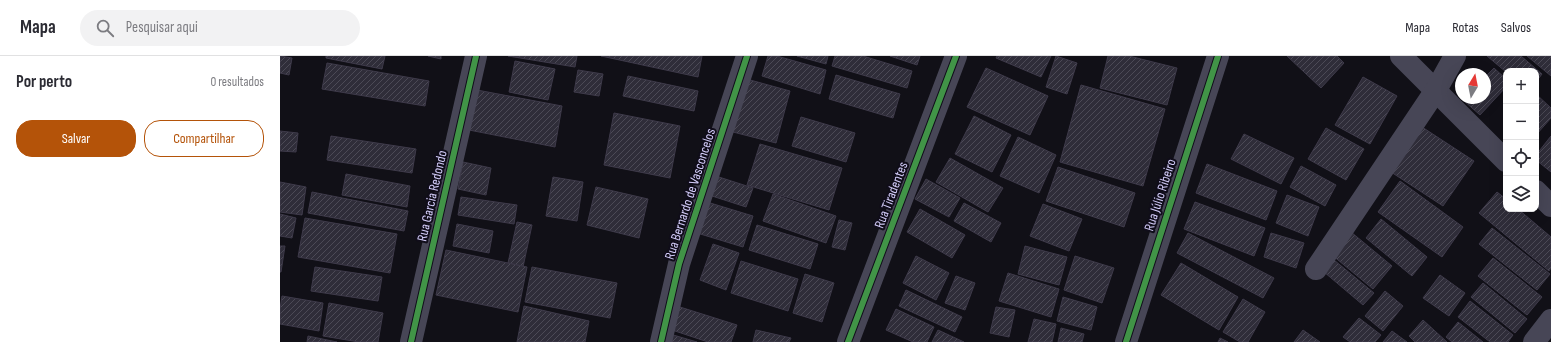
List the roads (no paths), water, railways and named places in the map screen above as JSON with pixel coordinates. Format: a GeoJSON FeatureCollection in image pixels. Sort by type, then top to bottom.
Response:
{"type":"FeatureCollection","features":[{"type":"Feature","properties":{"kind":"street","name":"Rua Garcia Redondo"},"geometry":{"type":"LineString","coordinates":[[411,342],[476,56]]}},
{"type":"Feature","properties":{"kind":"street","name":"Rua Bernardo de Vasconcelos"},"geometry":{"type":"LineString","coordinates":[[661,342],[679,264],[747,56]]}},
{"type":"Feature","properties":{"kind":"street","name":"Rua Tiradentes"},"geometry":{"type":"LineString","coordinates":[[848,342],[956,56]]}},
{"type":"Feature","properties":{"kind":"street","name":"Rua Júlio Ribeiro"},"geometry":{"type":"LineString","coordinates":[[1126,342],[1218,56]]}},
{"type":"Feature","properties":{"kind":"street"},"geometry":{"type":"LineString","coordinates":[[1401,56],[1503,158]]}},
{"type":"Feature","properties":{"kind":"street"},"geometry":{"type":"LineString","coordinates":[[1316,269],[1436,90],[1455,56]]}},
{"type":"Feature","properties":{"kind":"street"},"geometry":{"type":"LineString","coordinates":[[1539,194],[1551,206]]}},
{"type":"Feature","properties":{"kind":"street"},"geometry":{"type":"LineString","coordinates":[[1534,342],[1551,320]]}}]}
